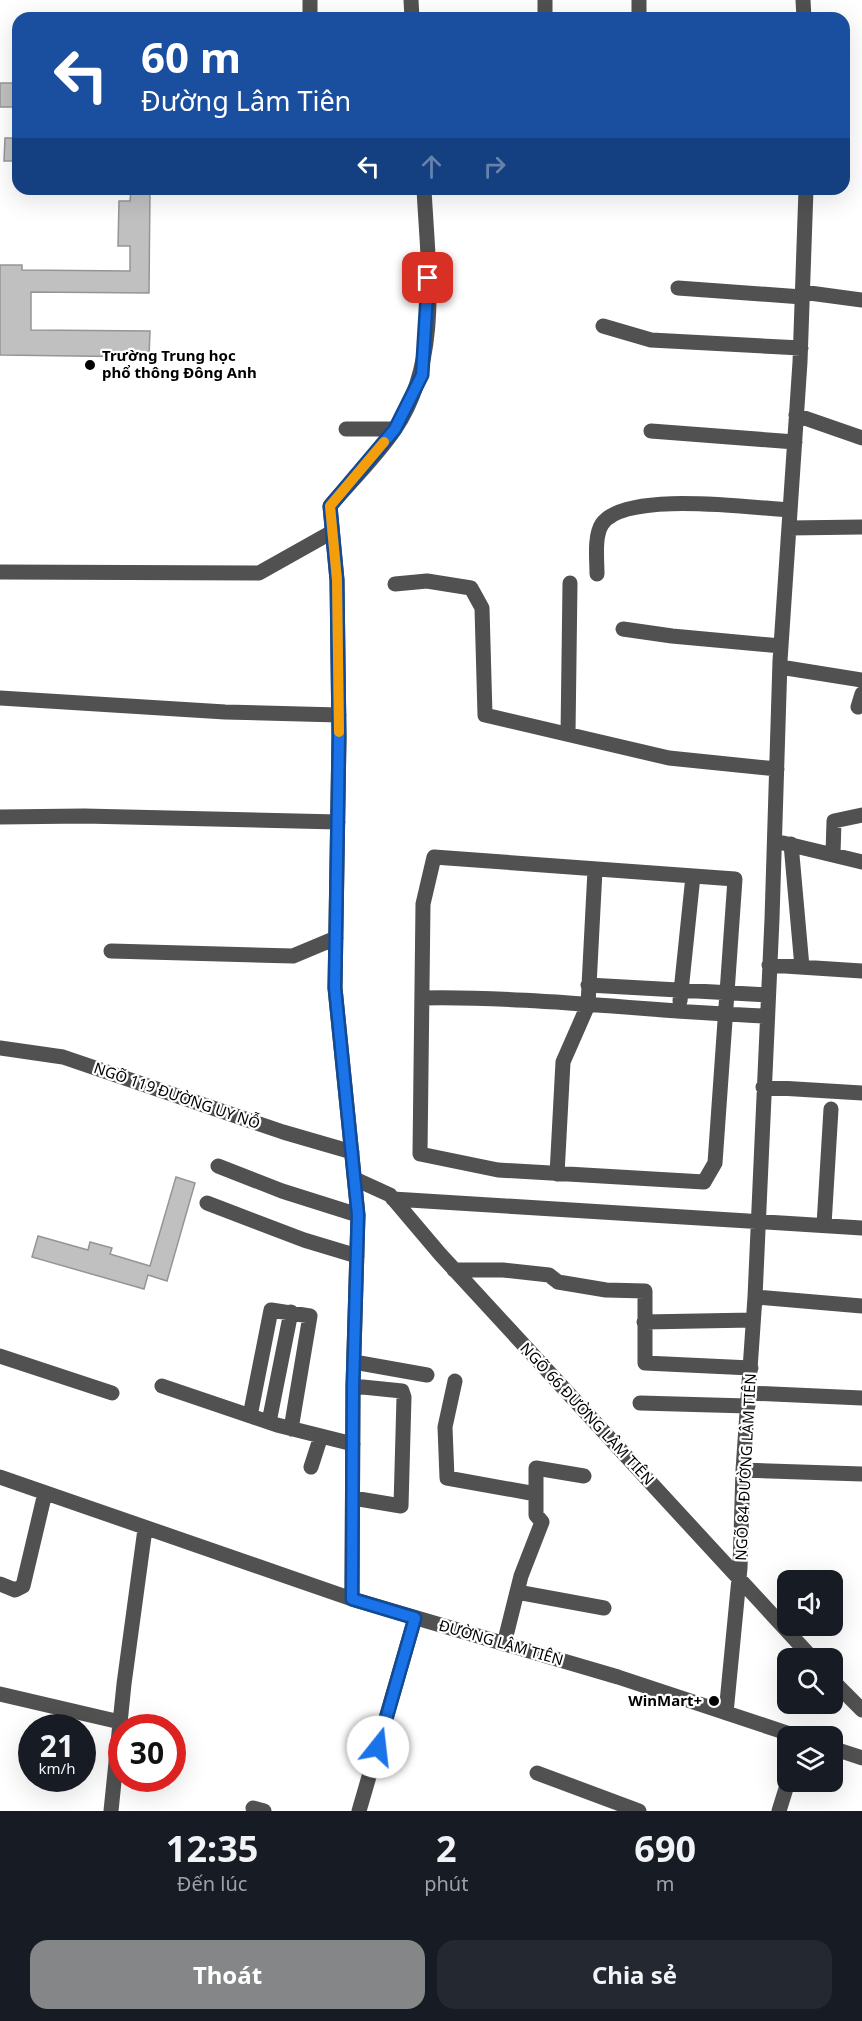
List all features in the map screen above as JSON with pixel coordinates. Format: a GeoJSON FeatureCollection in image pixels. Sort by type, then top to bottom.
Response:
{"type":"FeatureCollection","features":[{"type":"Feature","properties":{"kind":"street"},"geometry":{"type":"LineString","coordinates":[[352,1599],[353,1386],[358,1215],[335,988],[339,715],[337,580],[330,506],[395,429],[422,375],[429,294],[424,195]]}},
{"type":"Feature","properties":{"kind":"street","name":"NGÕ 84 ĐƯỜNG LÂM TIÊN"},"geometry":{"type":"LineString","coordinates":[[726,1713],[739,1579],[743,1470],[755,1297],[756,1222],[767,1016],[780,667],[801,348],[806,195]]}},
{"type":"Feature","properties":{"kind":"street"},"geometry":{"type":"LineString","coordinates":[[678,288],[862,300]]}},
{"type":"Feature","properties":{"kind":"street"},"geometry":{"type":"LineString","coordinates":[[603,326],[651,340],[801,348]]}},
{"type":"Feature","properties":{"kind":"street"},"geometry":{"type":"LineString","coordinates":[[796,415],[862,438]]}},
{"type":"Feature","properties":{"kind":"street"},"geometry":{"type":"LineString","coordinates":[[346,429],[395,429]]}},
{"type":"Feature","properties":{"kind":"street"},"geometry":{"type":"LineString","coordinates":[[651,431],[795,442]]}},
{"type":"Feature","properties":{"kind":"street"},"geometry":{"type":"LineString","coordinates":[[597,574],[598,532],[606,519],[617,513],[668,502],[790,510]]}},
{"type":"Feature","properties":{"kind":"street"},"geometry":{"type":"LineString","coordinates":[[789,528],[862,526]]}},
{"type":"Feature","properties":{"kind":"street"},"geometry":{"type":"LineString","coordinates":[[0,572],[259,573],[333,532]]}},
{"type":"Feature","properties":{"kind":"street"},"geometry":{"type":"LineString","coordinates":[[395,584],[427,581],[471,588],[482,608],[485,715],[669,758],[777,769]]}},
{"type":"Feature","properties":{"kind":"street"},"geometry":{"type":"LineString","coordinates":[[568,734],[570,583]]}},
{"type":"Feature","properties":{"kind":"street"},"geometry":{"type":"LineString","coordinates":[[623,629],[781,646]]}},
{"type":"Feature","properties":{"kind":"street"},"geometry":{"type":"LineString","coordinates":[[780,667],[862,680]]}},
{"type":"Feature","properties":{"kind":"street"},"geometry":{"type":"LineString","coordinates":[[0,698],[225,712],[339,715]]}},
{"type":"Feature","properties":{"kind":"street"},"geometry":{"type":"LineString","coordinates":[[833,854],[834,821],[862,815]]}},
{"type":"Feature","properties":{"kind":"street"},"geometry":{"type":"LineString","coordinates":[[0,817],[84,816],[338,822]]}},
{"type":"Feature","properties":{"kind":"street"},"geometry":{"type":"LineString","coordinates":[[774,841],[862,862]]}},
{"type":"Feature","properties":{"kind":"street"},"geometry":{"type":"LineString","coordinates":[[791,844],[802,967]]}},
{"type":"Feature","properties":{"kind":"street"},"geometry":{"type":"LineString","coordinates":[[434,857],[595,870],[735,879],[715,1163],[704,1182],[498,1170],[420,1154],[423,904],[434,857]]}},
{"type":"Feature","properties":{"kind":"street"},"geometry":{"type":"LineString","coordinates":[[557,1173],[563,1062],[588,1005],[595,870]]}},
{"type":"Feature","properties":{"kind":"street"},"geometry":{"type":"LineString","coordinates":[[680,1013],[693,876]]}},
{"type":"Feature","properties":{"kind":"street"},"geometry":{"type":"LineString","coordinates":[[111,951],[293,956],[336,938]]}},
{"type":"Feature","properties":{"kind":"street"},"geometry":{"type":"LineString","coordinates":[[769,965],[862,971]]}},
{"type":"Feature","properties":{"kind":"street"},"geometry":{"type":"LineString","coordinates":[[588,985],[681,992],[767,995]]}},
{"type":"Feature","properties":{"kind":"street"},"geometry":{"type":"LineString","coordinates":[[422,998],[479,997],[680,1013],[767,1016]]}},
{"type":"Feature","properties":{"kind":"street","name":"NGÕ 119 ĐƯỜNG UY NỖ"},"geometry":{"type":"LineString","coordinates":[[1,1050],[63,1057],[283,1132],[352,1152]]}},
{"type":"Feature","properties":{"kind":"street"},"geometry":{"type":"LineString","coordinates":[[763,1087],[862,1093]]}},
{"type":"Feature","properties":{"kind":"street"},"geometry":{"type":"LineString","coordinates":[[824,1225],[831,1109]]}},
{"type":"Feature","properties":{"kind":"street"},"geometry":{"type":"LineString","coordinates":[[218,1166],[282,1191],[358,1215]]}},
{"type":"Feature","properties":{"kind":"street","name":"NGÕ 66 ĐƯỜNG LÂM TIÊN"},"geometry":{"type":"LineString","coordinates":[[355,1179],[393,1199],[454,1270],[803,1648]]}},
{"type":"Feature","properties":{"kind":"street"},"geometry":{"type":"LineString","coordinates":[[393,1199],[862,1228]]}},
{"type":"Feature","properties":{"kind":"street"},"geometry":{"type":"LineString","coordinates":[[207,1203],[304,1240],[357,1256]]}},
{"type":"Feature","properties":{"kind":"street"},"geometry":{"type":"LineString","coordinates":[[454,1270],[503,1270],[549,1275],[558,1282],[606,1290],[645,1292],[645,1363],[751,1368]]}},
{"type":"Feature","properties":{"kind":"street"},"geometry":{"type":"LineString","coordinates":[[755,1297],[862,1305]]}},
{"type":"Feature","properties":{"kind":"street"},"geometry":{"type":"LineString","coordinates":[[250,1416],[271,1310],[310,1316],[291,1429]]}},
{"type":"Feature","properties":{"kind":"street"},"geometry":{"type":"LineString","coordinates":[[269,1422],[291,1312]]}},
{"type":"Feature","properties":{"kind":"street"},"geometry":{"type":"LineString","coordinates":[[645,1322],[753,1320]]}},
{"type":"Feature","properties":{"kind":"street"},"geometry":{"type":"LineString","coordinates":[[264,1345],[304,1354]]}},
{"type":"Feature","properties":{"kind":"street"},"geometry":{"type":"LineString","coordinates":[[0,1356],[112,1393]]}},
{"type":"Feature","properties":{"kind":"street"},"geometry":{"type":"LineString","coordinates":[[354,1362],[427,1375]]}},
{"type":"Feature","properties":{"kind":"street"},"geometry":{"type":"LineString","coordinates":[[258,1380],[298,1388]]}},
{"type":"Feature","properties":{"kind":"street"},"geometry":{"type":"LineString","coordinates":[[454,1381],[445,1426],[447,1478],[536,1494]]}},
{"type":"Feature","properties":{"kind":"street"},"geometry":{"type":"LineString","coordinates":[[162,1386],[291,1429],[353,1444]]}},
{"type":"Feature","properties":{"kind":"street"},"geometry":{"type":"LineString","coordinates":[[352,1498],[401,1506],[404,1397],[402,1391],[353,1386]]}},
{"type":"Feature","properties":{"kind":"street"},"geometry":{"type":"LineString","coordinates":[[640,1402],[862,1398]]}},
{"type":"Feature","properties":{"kind":"street"},"geometry":{"type":"LineString","coordinates":[[311,1467],[321,1436]]}},
{"type":"Feature","properties":{"kind":"street"},"geometry":{"type":"LineString","coordinates":[[504,1644],[517,1592],[542,1522],[536,1515],[536,1468],[584,1476]]}},
{"type":"Feature","properties":{"kind":"street"},"geometry":{"type":"LineString","coordinates":[[743,1470],[862,1474]]}},
{"type":"Feature","properties":{"kind":"street","name":"ĐƯỜNG LÂM TIÊN"},"geometry":{"type":"LineString","coordinates":[[0,1477],[352,1599],[777,1730]]}},
{"type":"Feature","properties":{"kind":"street"},"geometry":{"type":"LineString","coordinates":[[0,1584],[15,1590],[23,1586],[45,1493]]}},
{"type":"Feature","properties":{"kind":"street"},"geometry":{"type":"LineString","coordinates":[[121,1714],[145,1529]]}},
{"type":"Feature","properties":{"kind":"street"},"geometry":{"type":"LineString","coordinates":[[517,1592],[604,1608]]}},
{"type":"Feature","properties":{"kind":"street"},"geometry":{"type":"LineString","coordinates":[[359,1811],[415,1618]]}},
{"type":"Feature","properties":{"kind":"street"},"geometry":{"type":"LineString","coordinates":[[843,1691],[862,1710]]}},
{"type":"Feature","properties":{"kind":"street"},"geometry":{"type":"LineString","coordinates":[[0,1694],[108,1719]]}},
{"type":"Feature","properties":{"kind":"street"},"geometry":{"type":"LineString","coordinates":[[843,1752],[862,1758]]}},
{"type":"Feature","properties":{"kind":"street"},"geometry":{"type":"LineString","coordinates":[[537,1773],[639,1811]]}},
{"type":"Feature","properties":{"kind":"street"},"geometry":{"type":"LineString","coordinates":[[111,1811],[113,1792]]}},
{"type":"Feature","properties":{"kind":"street"},"geometry":{"type":"LineString","coordinates":[[779,1811],[785,1792]]}},
{"type":"Feature","properties":{"kind":"building"},"geometry":{"type":"Polygon","coordinates":[[[0,83],[12,83],[12,107],[0,107],[0,83]]]}},
{"type":"Feature","properties":{"kind":"building"},"geometry":{"type":"Polygon","coordinates":[[[5,138],[12,138],[12,161],[4,161],[5,138]]]}},
{"type":"Feature","properties":{"kind":"building"},"geometry":{"type":"Polygon","coordinates":[[[130,195],[150,195],[149,293],[31,292],[31,330],[150,331],[149,357],[0,355],[0,265],[22,265],[22,270],[130,271],[130,246],[118,246],[119,201],[130,201],[130,195]]]}},
{"type":"Feature","properties":{"kind":"building"},"geometry":{"type":"Polygon","coordinates":[[[176,1177],[195,1183],[167,1281],[148,1275],[144,1289],[32,1257],[38,1236],[88,1250],[90,1242],[112,1248],[110,1254],[150,1266],[176,1177]]]}},
{"type":"Feature","properties":{"kind":"slow traffic"},"geometry":{"type":"LineString","coordinates":[[339,732],[337,580],[330,506],[384,442]]}},
{"type":"Feature","properties":{"kind":"place","name":"Trường Trung học phổ thông Đông Anh"},"geometry":{"type":"Point","coordinates":[90,365]}},
{"type":"Feature","properties":{"kind":"place","name":"WinMart+"},"geometry":{"type":"Point","coordinates":[714,1701]}},
{"type":"Feature","properties":{"kind":"route"},"geometry":{"type":"LineString","coordinates":[[378,1747],[415,1618],[352,1599],[353,1386],[358,1215],[335,988],[339,737],[337,580],[330,506],[395,429],[422,375],[429,294],[428,278]]}}]}
